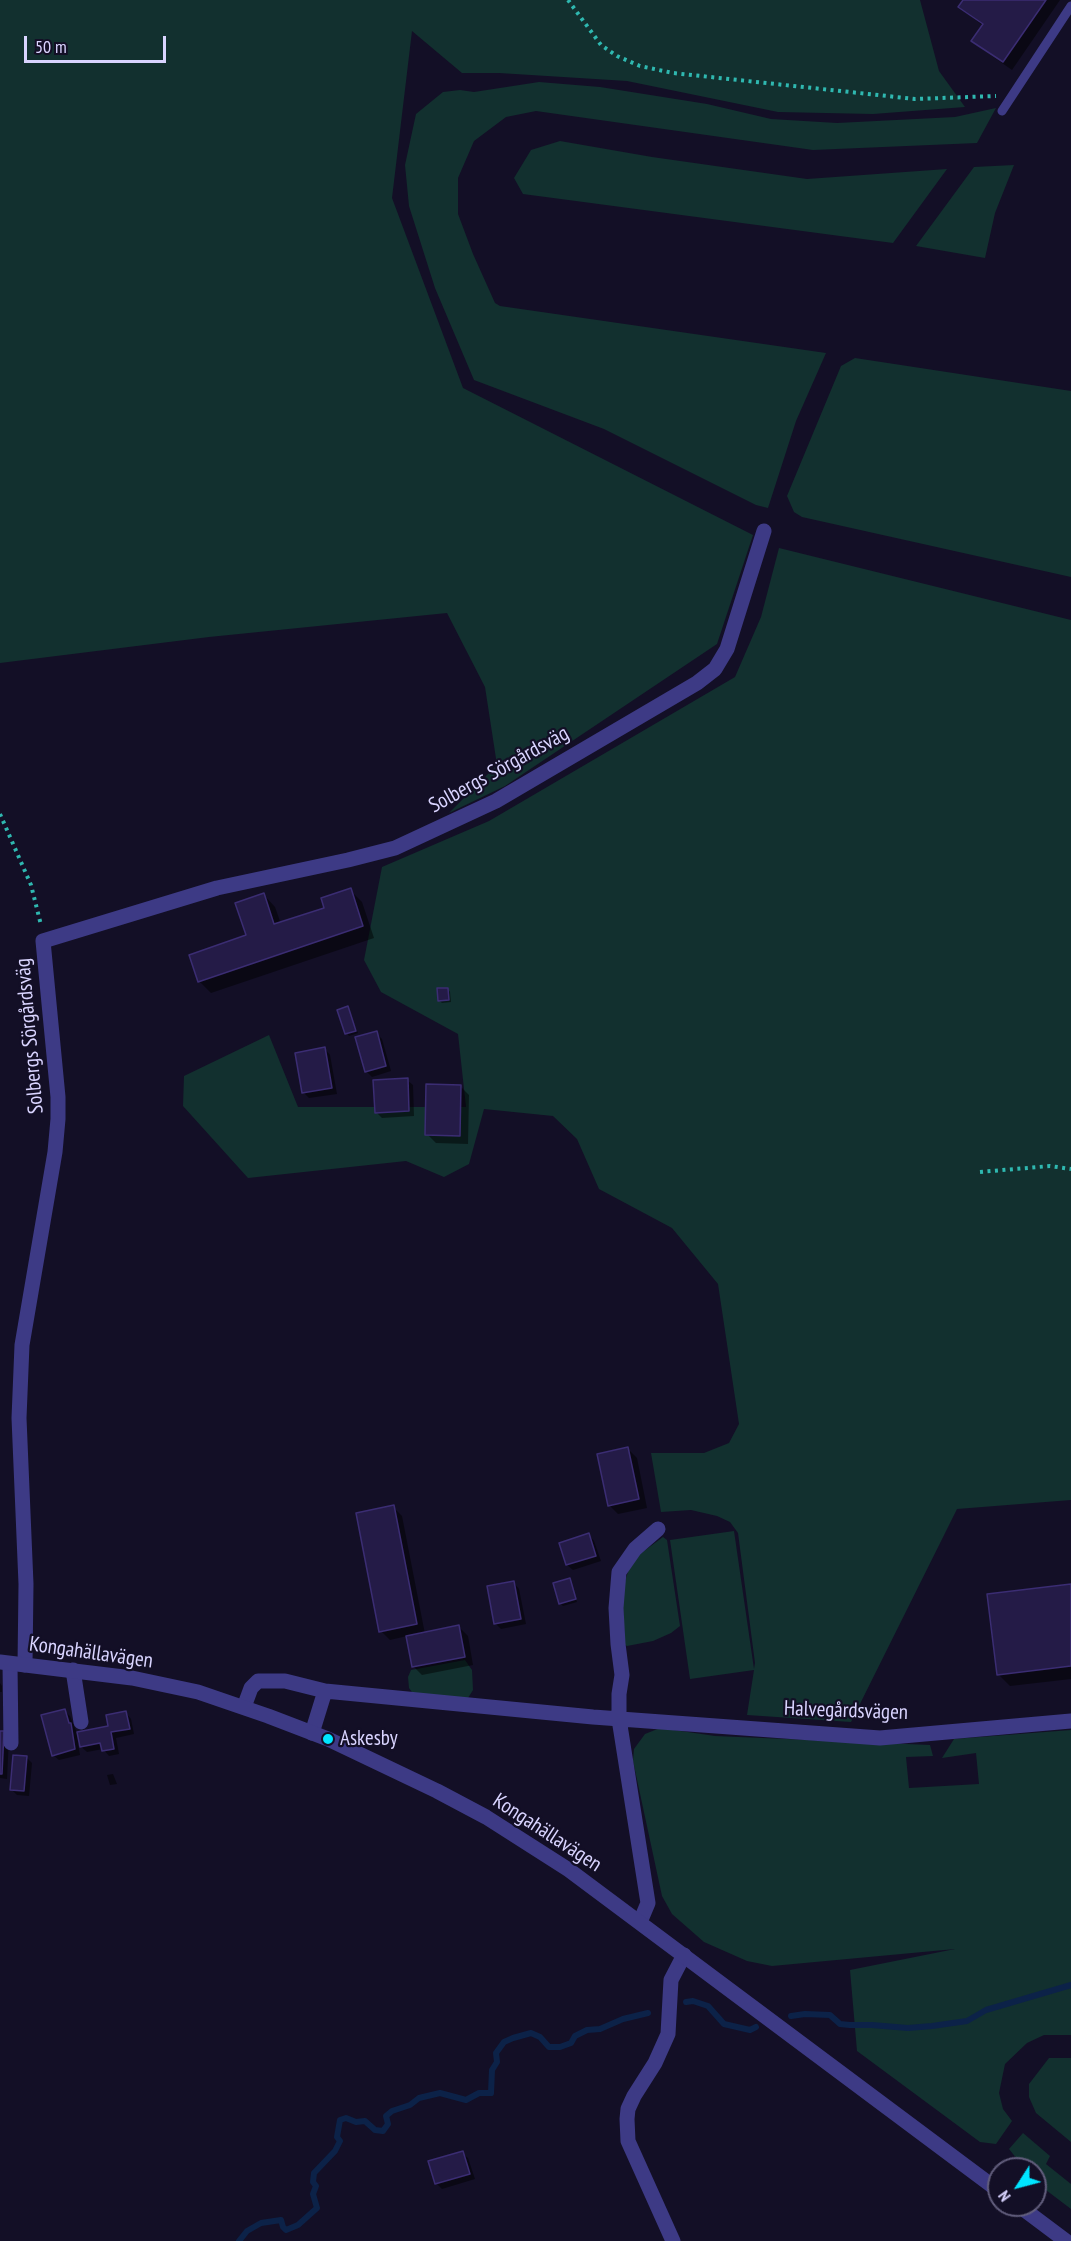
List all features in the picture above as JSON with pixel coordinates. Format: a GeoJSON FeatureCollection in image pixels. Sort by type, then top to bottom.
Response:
{"type":"FeatureCollection","features":[{"type":"Feature","properties":{"kind":"street","name":"Solbergs Sörgårdsväg"},"geometry":{"type":"LineString","coordinates":[[11,1743],[12,1664],[26,1584],[20,1418],[22,1345],[55,1152],[58,1119],[43,941],[217,888],[395,848],[496,801],[697,683],[715,669],[727,650],[764,531]]}},
{"type":"Feature","properties":{"kind":"street"},"geometry":{"type":"LineString","coordinates":[[640,1922],[648,1903],[619,1719],[622,1675],[616,1608],[619,1572],[635,1549],[658,1529]]}},
{"type":"Feature","properties":{"kind":"street","name":"Kongahällavägen"},"geometry":{"type":"LineString","coordinates":[[12,1664],[161,1683],[198,1692],[312,1733],[428,1786],[486,1818],[569,1870],[987,2182]]}},
{"type":"Feature","properties":{"kind":"street"},"geometry":{"type":"LineString","coordinates":[[73,1670],[81,1722]]}},
{"type":"Feature","properties":{"kind":"street","name":"Halvegårdsvägen"},"geometry":{"type":"LineString","coordinates":[[243,1707],[251,1688],[258,1681],[285,1681],[325,1691],[619,1719],[880,1738],[1071,1721]]}},
{"type":"Feature","properties":{"kind":"street"},"geometry":{"type":"LineString","coordinates":[[312,1733],[325,1691]]}},
{"type":"Feature","properties":{"kind":"street"},"geometry":{"type":"LineString","coordinates":[[672,2241],[628,2141],[627,2119],[628,2109],[634,2096],[655,2063],[668,2034],[670,1980],[684,1954]]}},
{"type":"Feature","properties":{"kind":"street"},"geometry":{"type":"LineString","coordinates":[[1034,2217],[1066,2241]]}},
{"type":"Feature","properties":{"kind":"lane"},"geometry":{"type":"LineString","coordinates":[[1002,111],[1071,6]]}},
{"type":"Feature","properties":{"kind":"path"},"geometry":{"type":"LineString","coordinates":[[568,0],[601,45],[617,56],[640,66],[674,73],[915,99],[994,97],[1017,88]]}},
{"type":"Feature","properties":{"kind":"path","name":"Solbergs Sörgårdsväg"},"geometry":{"type":"LineString","coordinates":[[0,814],[31,885],[43,941]]}},
{"type":"Feature","properties":{"kind":"path"},"geometry":{"type":"LineString","coordinates":[[980,1172],[1050,1166],[1071,1169]]}},
{"type":"Feature","properties":{"kind":"green space"},"geometry":{"type":"Polygon","coordinates":[[[0,0],[920,0],[939,71],[965,107],[873,114],[778,112],[627,81],[462,73],[412,31],[392,198],[463,388],[753,535],[717,644],[505,786],[449,813],[497,765],[485,687],[447,613],[209,637],[0,663],[0,0]]]}},
{"type":"Feature","properties":{"kind":"green space"},"geometry":{"type":"Polygon","coordinates":[[[539,82],[600,87],[707,104],[771,119],[837,123],[955,117],[996,108],[977,143],[813,150],[536,111],[506,117],[474,141],[458,178],[458,214],[495,303],[500,306],[826,353],[796,421],[768,508],[756,505],[604,429],[474,380],[435,288],[409,206],[405,165],[416,114],[443,92],[460,90],[474,92],[539,82]]]}},
{"type":"Feature","properties":{"kind":"green space"},"geometry":{"type":"Polygon","coordinates":[[[560,141],[652,157],[807,179],[947,169],[893,243],[523,194],[514,178],[531,150],[560,141]]]}},
{"type":"Feature","properties":{"kind":"green space"},"geometry":{"type":"Polygon","coordinates":[[[1014,165],[995,213],[985,258],[916,246],[974,167],[1014,165]]]}},
{"type":"Feature","properties":{"kind":"green space"},"geometry":{"type":"Polygon","coordinates":[[[855,358],[1071,391],[1071,577],[802,517],[794,512],[787,496],[841,366],[855,358]]]}},
{"type":"Feature","properties":{"kind":"green space"},"geometry":{"type":"Polygon","coordinates":[[[779,548],[1071,620],[1071,1500],[957,1509],[851,1722],[747,1715],[754,1670],[690,1679],[670,1540],[734,1531],[754,1669],[755,1663],[738,1533],[730,1522],[717,1516],[691,1510],[661,1512],[651,1453],[704,1453],[729,1443],[739,1424],[718,1284],[672,1228],[599,1189],[577,1139],[553,1116],[484,1109],[469,1164],[444,1177],[406,1161],[248,1178],[183,1106],[184,1076],[269,1035],[298,1107],[466,1107],[458,1034],[381,992],[364,960],[382,867],[489,821],[735,677],[761,617],[779,548]]]}},
{"type":"Feature","properties":{"kind":"green space"},"geometry":{"type":"Polygon","coordinates":[[[663,1537],[667,1540],[680,1626],[653,1641],[627,1646],[625,1645],[622,1590],[629,1569],[640,1554],[663,1537]]]}},
{"type":"Feature","properties":{"kind":"green space"},"geometry":{"type":"Polygon","coordinates":[[[465,1660],[472,1670],[473,1690],[468,1698],[414,1695],[409,1688],[408,1677],[411,1670],[465,1660]]]}},
{"type":"Feature","properties":{"kind":"green space"},"geometry":{"type":"Polygon","coordinates":[[[660,1728],[715,1736],[930,1745],[933,1756],[906,1757],[909,1788],[979,1784],[976,1753],[942,1758],[954,1739],[1071,1730],[1071,2035],[1044,2035],[1027,2043],[1005,2064],[999,2093],[1003,2109],[1012,2121],[996,2144],[980,2142],[857,2051],[850,1970],[955,1949],[772,1966],[747,1961],[704,1942],[672,1914],[662,1896],[633,1761],[634,1749],[645,1734],[660,1728]]]}},
{"type":"Feature","properties":{"kind":"green space"},"geometry":{"type":"Polygon","coordinates":[[[1049,2058],[1071,2058],[1071,2142],[1036,2113],[1029,2097],[1029,2084],[1049,2058]]]}},
{"type":"Feature","properties":{"kind":"green space"},"geometry":{"type":"Polygon","coordinates":[[[1023,2133],[1050,2156],[1047,2162],[1047,2157],[1015,2157],[1009,2149],[1023,2133]]]}},
{"type":"Feature","properties":{"kind":"green space"},"geometry":{"type":"Polygon","coordinates":[[[1047,2165],[1071,2184],[1071,2209],[1047,2191],[1047,2165]]]}},
{"type":"Feature","properties":{"kind":"building"},"geometry":{"type":"Polygon","coordinates":[[[963,0],[1046,0],[1003,62],[971,41],[983,24],[958,7],[963,0]]]}},
{"type":"Feature","properties":{"kind":"building"},"geometry":{"type":"Polygon","coordinates":[[[351,888],[363,926],[198,982],[189,955],[246,935],[235,903],[264,893],[274,924],[324,908],[321,898],[351,888]]]}},
{"type":"Feature","properties":{"kind":"building"},"geometry":{"type":"Polygon","coordinates":[[[437,988],[448,988],[449,1000],[438,1001],[437,988]]]}},
{"type":"Feature","properties":{"kind":"building"},"geometry":{"type":"Polygon","coordinates":[[[348,1006],[356,1031],[345,1034],[337,1010],[348,1006]]]}},
{"type":"Feature","properties":{"kind":"building"},"geometry":{"type":"Polygon","coordinates":[[[377,1031],[386,1066],[365,1072],[355,1037],[377,1031]]]}},
{"type":"Feature","properties":{"kind":"building"},"geometry":{"type":"Polygon","coordinates":[[[325,1047],[332,1088],[302,1093],[295,1053],[325,1047]]]}},
{"type":"Feature","properties":{"kind":"building"},"geometry":{"type":"Polygon","coordinates":[[[408,1078],[409,1111],[375,1113],[373,1080],[408,1078]]]}},
{"type":"Feature","properties":{"kind":"building"},"geometry":{"type":"Polygon","coordinates":[[[426,1084],[461,1085],[460,1136],[425,1135],[426,1084]]]}},
{"type":"Feature","properties":{"kind":"building"},"geometry":{"type":"Polygon","coordinates":[[[628,1447],[639,1499],[608,1506],[597,1454],[628,1447]]]}},
{"type":"Feature","properties":{"kind":"building"},"geometry":{"type":"Polygon","coordinates":[[[394,1505],[417,1624],[379,1632],[356,1513],[394,1505]]]}},
{"type":"Feature","properties":{"kind":"building"},"geometry":{"type":"Polygon","coordinates":[[[589,1533],[596,1556],[566,1565],[559,1543],[589,1533]]]}},
{"type":"Feature","properties":{"kind":"building"},"geometry":{"type":"Polygon","coordinates":[[[570,1578],[576,1599],[559,1604],[553,1583],[570,1578]]]}},
{"type":"Feature","properties":{"kind":"building"},"geometry":{"type":"Polygon","coordinates":[[[514,1581],[521,1619],[494,1624],[487,1586],[514,1581]]]}},
{"type":"Feature","properties":{"kind":"building"},"geometry":{"type":"Polygon","coordinates":[[[1071,1584],[1071,1666],[997,1675],[987,1594],[1071,1584]]]}},
{"type":"Feature","properties":{"kind":"building"},"geometry":{"type":"Polygon","coordinates":[[[459,1625],[465,1657],[412,1667],[406,1636],[459,1625]]]}},
{"type":"Feature","properties":{"kind":"building"},"geometry":{"type":"Polygon","coordinates":[[[65,1709],[69,1723],[71,1723],[75,1749],[52,1756],[41,1715],[65,1709]]]}},
{"type":"Feature","properties":{"kind":"building"},"geometry":{"type":"Polygon","coordinates":[[[126,1711],[130,1729],[111,1732],[114,1749],[102,1751],[100,1743],[80,1747],[77,1732],[108,1726],[106,1715],[126,1711]]]}},
{"type":"Feature","properties":{"kind":"building"},"geometry":{"type":"Polygon","coordinates":[[[0,1731],[4,1731],[2,1774],[0,1774],[0,1731]]]}},
{"type":"Feature","properties":{"kind":"building"},"geometry":{"type":"Polygon","coordinates":[[[13,1755],[27,1756],[24,1791],[10,1790],[13,1755]]]}},
{"type":"Feature","properties":{"kind":"building"},"geometry":{"type":"Polygon","coordinates":[[[463,2151],[470,2174],[435,2184],[428,2161],[463,2151]]]}},
{"type":"Feature","properties":{"kind":"waterway"},"geometry":{"type":"LineString","coordinates":[[791,2016],[830,2015],[840,2024],[850,2025],[908,2028],[932,2026],[967,2021],[986,2010],[1071,1985]]}},
{"type":"Feature","properties":{"kind":"waterway"},"geometry":{"type":"LineString","coordinates":[[686,2002],[693,2001],[708,2006],[724,2024],[750,2030],[756,2027]]}},
{"type":"Feature","properties":{"kind":"waterway"},"geometry":{"type":"LineString","coordinates":[[239,2241],[247,2231],[261,2223],[281,2220],[286,2230],[298,2225],[317,2208],[313,2194],[316,2186],[313,2182],[314,2173],[335,2151],[340,2141],[337,2137],[340,2120],[346,2118],[356,2122],[365,2121],[375,2130],[383,2131],[388,2124],[386,2116],[392,2111],[410,2105],[419,2098],[440,2093],[466,2100],[479,2093],[491,2093],[492,2070],[497,2062],[496,2053],[504,2042],[531,2033],[540,2037],[549,2047],[560,2047],[571,2043],[575,2036],[587,2030],[600,2029],[623,2019],[648,2013]]}},
{"type":"Feature","properties":{"kind":"place","name":"Askesby"},"geometry":{"type":"Point","coordinates":[328,1739]}}]}
